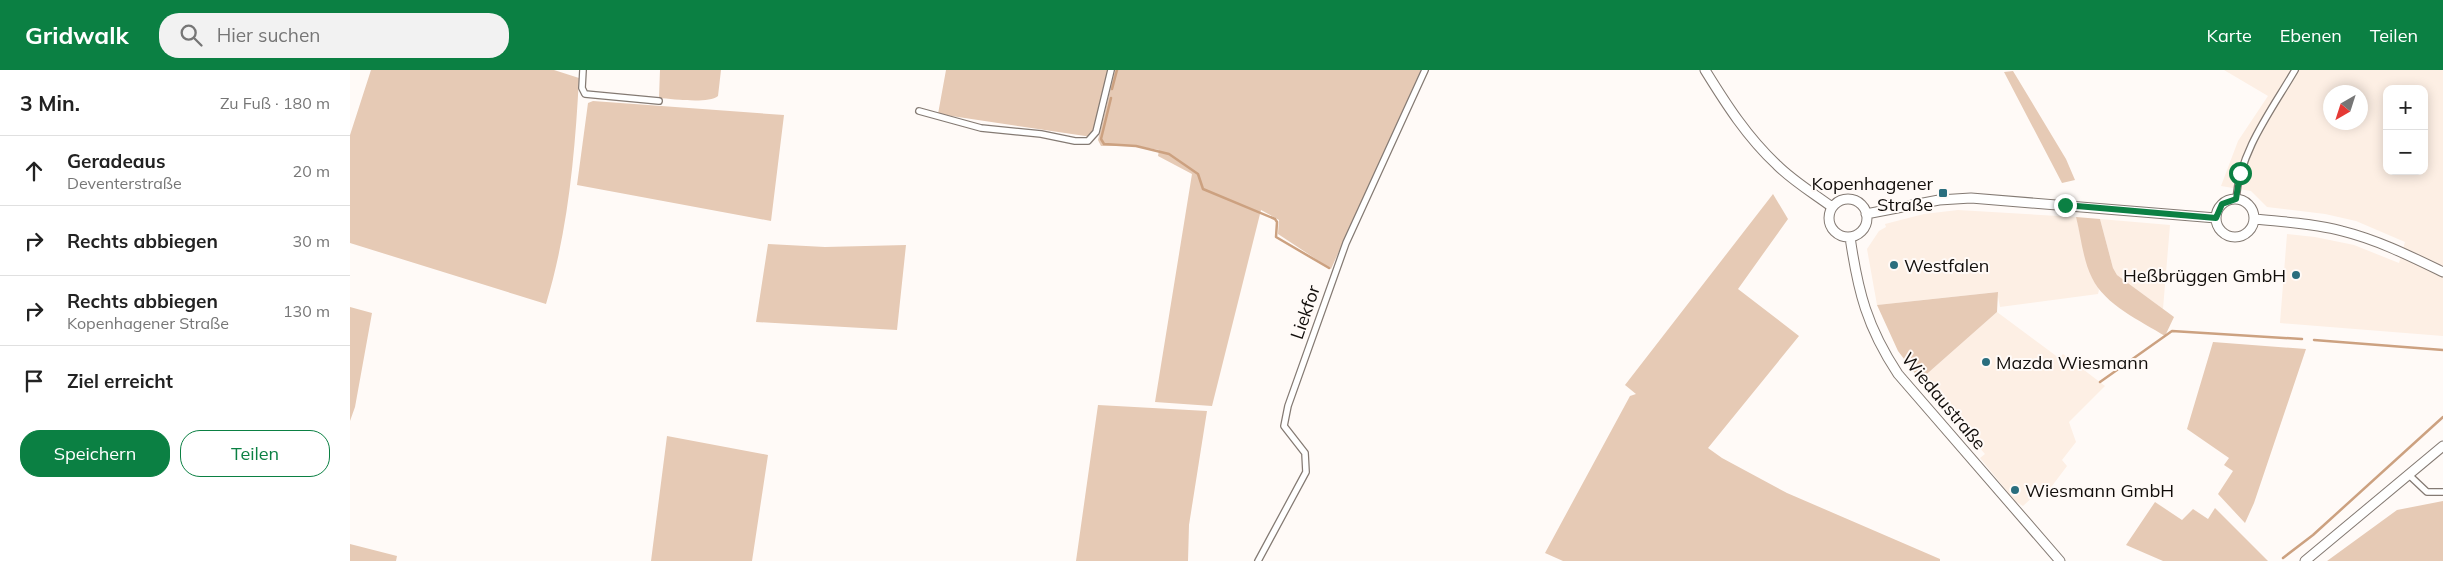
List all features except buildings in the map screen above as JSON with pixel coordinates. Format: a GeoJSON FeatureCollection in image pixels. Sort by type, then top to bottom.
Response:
{"type":"FeatureCollection","features":[{"type":"Feature","properties":{"kind":"main road"},"geometry":{"type":"LineString","coordinates":[[1704,70],[1730,112],[1751,138],[1778,166],[1832,207]]}},
{"type":"Feature","properties":{"kind":"main road"},"geometry":{"type":"LineString","coordinates":[[1866,214],[1931,201],[1972,198],[2216,218]]}},
{"type":"Feature","properties":{"kind":"main road"},"geometry":{"type":"LineString","coordinates":[[1851,199],[1861,204],[1866,214],[1867,220],[1862,231],[1850,236],[1840,235],[1831,227],[1829,216],[1832,207],[1839,201],[1851,199]]}},
{"type":"Feature","properties":{"kind":"main road"},"geometry":{"type":"LineString","coordinates":[[2236,199],[2248,204],[2254,219],[2248,231],[2237,237],[2221,231],[2216,218],[2222,204],[2236,199]]}},
{"type":"Feature","properties":{"kind":"main road"},"geometry":{"type":"LineString","coordinates":[[2254,219],[2305,224],[2349,232],[2383,244],[2443,272]]}},
{"type":"Feature","properties":{"kind":"main road","name":"Wiedaustraße"},"geometry":{"type":"LineString","coordinates":[[1850,236],[1858,286],[1871,328],[1898,374],[2060,561]]}},
{"type":"Feature","properties":{"kind":"main road"},"geometry":{"type":"LineString","coordinates":[[2305,561],[2443,446]]}},
{"type":"Feature","properties":{"kind":"street"},"geometry":{"type":"LineString","coordinates":[[583,70],[582,88],[585,94],[659,100]]}},
{"type":"Feature","properties":{"kind":"street"},"geometry":{"type":"LineString","coordinates":[[919,111],[981,128],[1041,134],[1074,141],[1088,141],[1096,132],[1111,70]]}},
{"type":"Feature","properties":{"kind":"street","name":"Liekfor"},"geometry":{"type":"LineString","coordinates":[[1258,561],[1306,472],[1307,462],[1305,453],[1284,426],[1288,406],[1346,243],[1425,70]]}},
{"type":"Feature","properties":{"kind":"street"},"geometry":{"type":"LineString","coordinates":[[2236,199],[2240,173],[2248,150],[2295,70]]}},
{"type":"Feature","properties":{"kind":"street"},"geometry":{"type":"LineString","coordinates":[[2409,475],[2427,492],[2443,492]]}},
{"type":"Feature","properties":{"kind":"shaded area"},"geometry":{"type":"Polygon","coordinates":[[[371,70],[554,70],[579,78],[575,135],[565,220],[554,276],[546,304],[350,243],[350,135],[371,70]]]}},
{"type":"Feature","properties":{"kind":"shaded area"},"geometry":{"type":"Polygon","coordinates":[[[660,70],[721,70],[718,96],[707,100],[659,98],[660,70]]]}},
{"type":"Feature","properties":{"kind":"shaded area"},"geometry":{"type":"Polygon","coordinates":[[[946,70],[1108,70],[1092,137],[938,114],[946,70]]]}},
{"type":"Feature","properties":{"kind":"shaded area"},"geometry":{"type":"Polygon","coordinates":[[[1115,70],[1421,70],[1331,269],[1278,234],[1279,220],[1261,210],[1212,406],[1155,402],[1192,174],[1158,156],[1159,150],[1136,146],[1101,146],[1098,140],[1115,70]]]}},
{"type":"Feature","properties":{"kind":"shaded area"},"geometry":{"type":"Polygon","coordinates":[[[2224,70],[2443,70],[2443,336],[2280,323],[2287,234],[2315,237],[2354,245],[2399,263],[2405,242],[2356,221],[2325,214],[2267,207],[2251,191],[2221,186],[2238,141],[2268,96],[2224,70]]]}},
{"type":"Feature","properties":{"kind":"shaded area"},"geometry":{"type":"Polygon","coordinates":[[[2013,71],[2066,159],[2075,180],[2062,183],[2004,72],[2013,71]]]}},
{"type":"Feature","properties":{"kind":"shaded area"},"geometry":{"type":"Polygon","coordinates":[[[593,101],[784,115],[771,221],[577,185],[588,103],[593,101]]]}},
{"type":"Feature","properties":{"kind":"shaded area"},"geometry":{"type":"Polygon","coordinates":[[[1773,194],[1788,219],[1738,289],[1799,336],[1708,448],[1722,458],[1787,493],[1940,559],[1940,561],[1563,561],[1545,553],[1630,396],[1636,394],[1625,385],[1773,194]]]}},
{"type":"Feature","properties":{"kind":"shaded area"},"geometry":{"type":"Polygon","coordinates":[[[1958,210],[2076,217],[2087,263],[2092,278],[2099,290],[2098,294],[2000,307],[1997,292],[1877,305],[1867,249],[1879,231],[1886,227],[1885,224],[1924,214],[1958,210]]]}},
{"type":"Feature","properties":{"kind":"shaded area"},"geometry":{"type":"Polygon","coordinates":[[[2076,217],[2100,219],[2113,268],[2117,275],[2174,317],[2165,336],[2124,312],[2098,288],[2086,264],[2076,217]]]}},
{"type":"Feature","properties":{"kind":"shaded area"},"geometry":{"type":"Polygon","coordinates":[[[2100,219],[2170,225],[2163,309],[2117,275],[2113,268],[2100,219]]]}},
{"type":"Feature","properties":{"kind":"shaded area"},"geometry":{"type":"Polygon","coordinates":[[[768,244],[825,247],[906,245],[897,330],[756,322],[768,244]]]}},
{"type":"Feature","properties":{"kind":"shaded area"},"geometry":{"type":"Polygon","coordinates":[[[1998,292],[1997,312],[1920,380],[1898,351],[1877,305],[1998,292]]]}},
{"type":"Feature","properties":{"kind":"shaded area"},"geometry":{"type":"Polygon","coordinates":[[[350,307],[372,313],[355,407],[350,421],[350,307]]]}},
{"type":"Feature","properties":{"kind":"shaded area"},"geometry":{"type":"Polygon","coordinates":[[[1997,312],[2059,358],[2063,354],[2105,386],[2069,422],[2076,442],[2062,460],[2067,466],[2049,490],[2037,493],[2023,506],[2015,501],[1980,458],[1985,454],[1920,380],[1997,312]]]}},
{"type":"Feature","properties":{"kind":"shaded area"},"geometry":{"type":"Polygon","coordinates":[[[2213,342],[2306,349],[2254,503],[2245,523],[2218,494],[2233,471],[2224,465],[2229,458],[2187,429],[2213,342]]]}},
{"type":"Feature","properties":{"kind":"shaded area"},"geometry":{"type":"Polygon","coordinates":[[[1098,405],[1207,411],[1189,525],[1188,561],[1076,561],[1098,405]]]}},
{"type":"Feature","properties":{"kind":"shaded area"},"geometry":{"type":"Polygon","coordinates":[[[667,436],[768,455],[752,561],[651,561],[667,436]]]}},
{"type":"Feature","properties":{"kind":"shaded area"},"geometry":{"type":"Polygon","coordinates":[[[2443,501],[2443,561],[2327,561],[2397,510],[2443,501]]]}},
{"type":"Feature","properties":{"kind":"shaded area"},"geometry":{"type":"Polygon","coordinates":[[[2155,502],[2182,520],[2193,509],[2208,519],[2215,508],[2268,561],[2163,561],[2126,545],[2155,502]]]}},
{"type":"Feature","properties":{"kind":"shaded area"},"geometry":{"type":"Polygon","coordinates":[[[350,544],[397,556],[396,561],[350,561],[350,544]]]}},
{"type":"Feature","properties":{"kind":"waterway"},"geometry":{"type":"LineString","coordinates":[[1112,89],[1117,70]]}},
{"type":"Feature","properties":{"kind":"waterway"},"geometry":{"type":"LineString","coordinates":[[1111,98],[1101,139],[1104,144],[1136,146],[1169,154],[1198,174],[1203,189],[1275,219],[1277,222],[1276,237],[1329,268]]}},
{"type":"Feature","properties":{"kind":"waterway"},"geometry":{"type":"LineString","coordinates":[[2100,382],[2172,331],[2302,339]]}},
{"type":"Feature","properties":{"kind":"waterway"},"geometry":{"type":"LineString","coordinates":[[2314,340],[2443,350]]}},
{"type":"Feature","properties":{"kind":"waterway"},"geometry":{"type":"LineString","coordinates":[[2283,558],[2313,535],[2443,417]]}},
{"type":"Feature","properties":{"kind":"place","name":"Kopenhagener Straße"},"geometry":{"type":"Point","coordinates":[1943,193]}},
{"type":"Feature","properties":{"kind":"place","name":"Westfalen"},"geometry":{"type":"Point","coordinates":[1894,265]}},
{"type":"Feature","properties":{"kind":"place","name":"Heßbrüggen GmbH"},"geometry":{"type":"Point","coordinates":[2296,275]}},
{"type":"Feature","properties":{"kind":"place","name":"Mazda Wiesmann"},"geometry":{"type":"Point","coordinates":[1986,362]}},
{"type":"Feature","properties":{"kind":"place","name":"Wiesmann GmbH"},"geometry":{"type":"Point","coordinates":[2015,490]}},
{"type":"Feature","properties":{"kind":"route"},"geometry":{"type":"LineString","coordinates":[[2065,205],[2216,218],[2218,209],[2222,204],[2236,199],[2240,173]]}}]}
